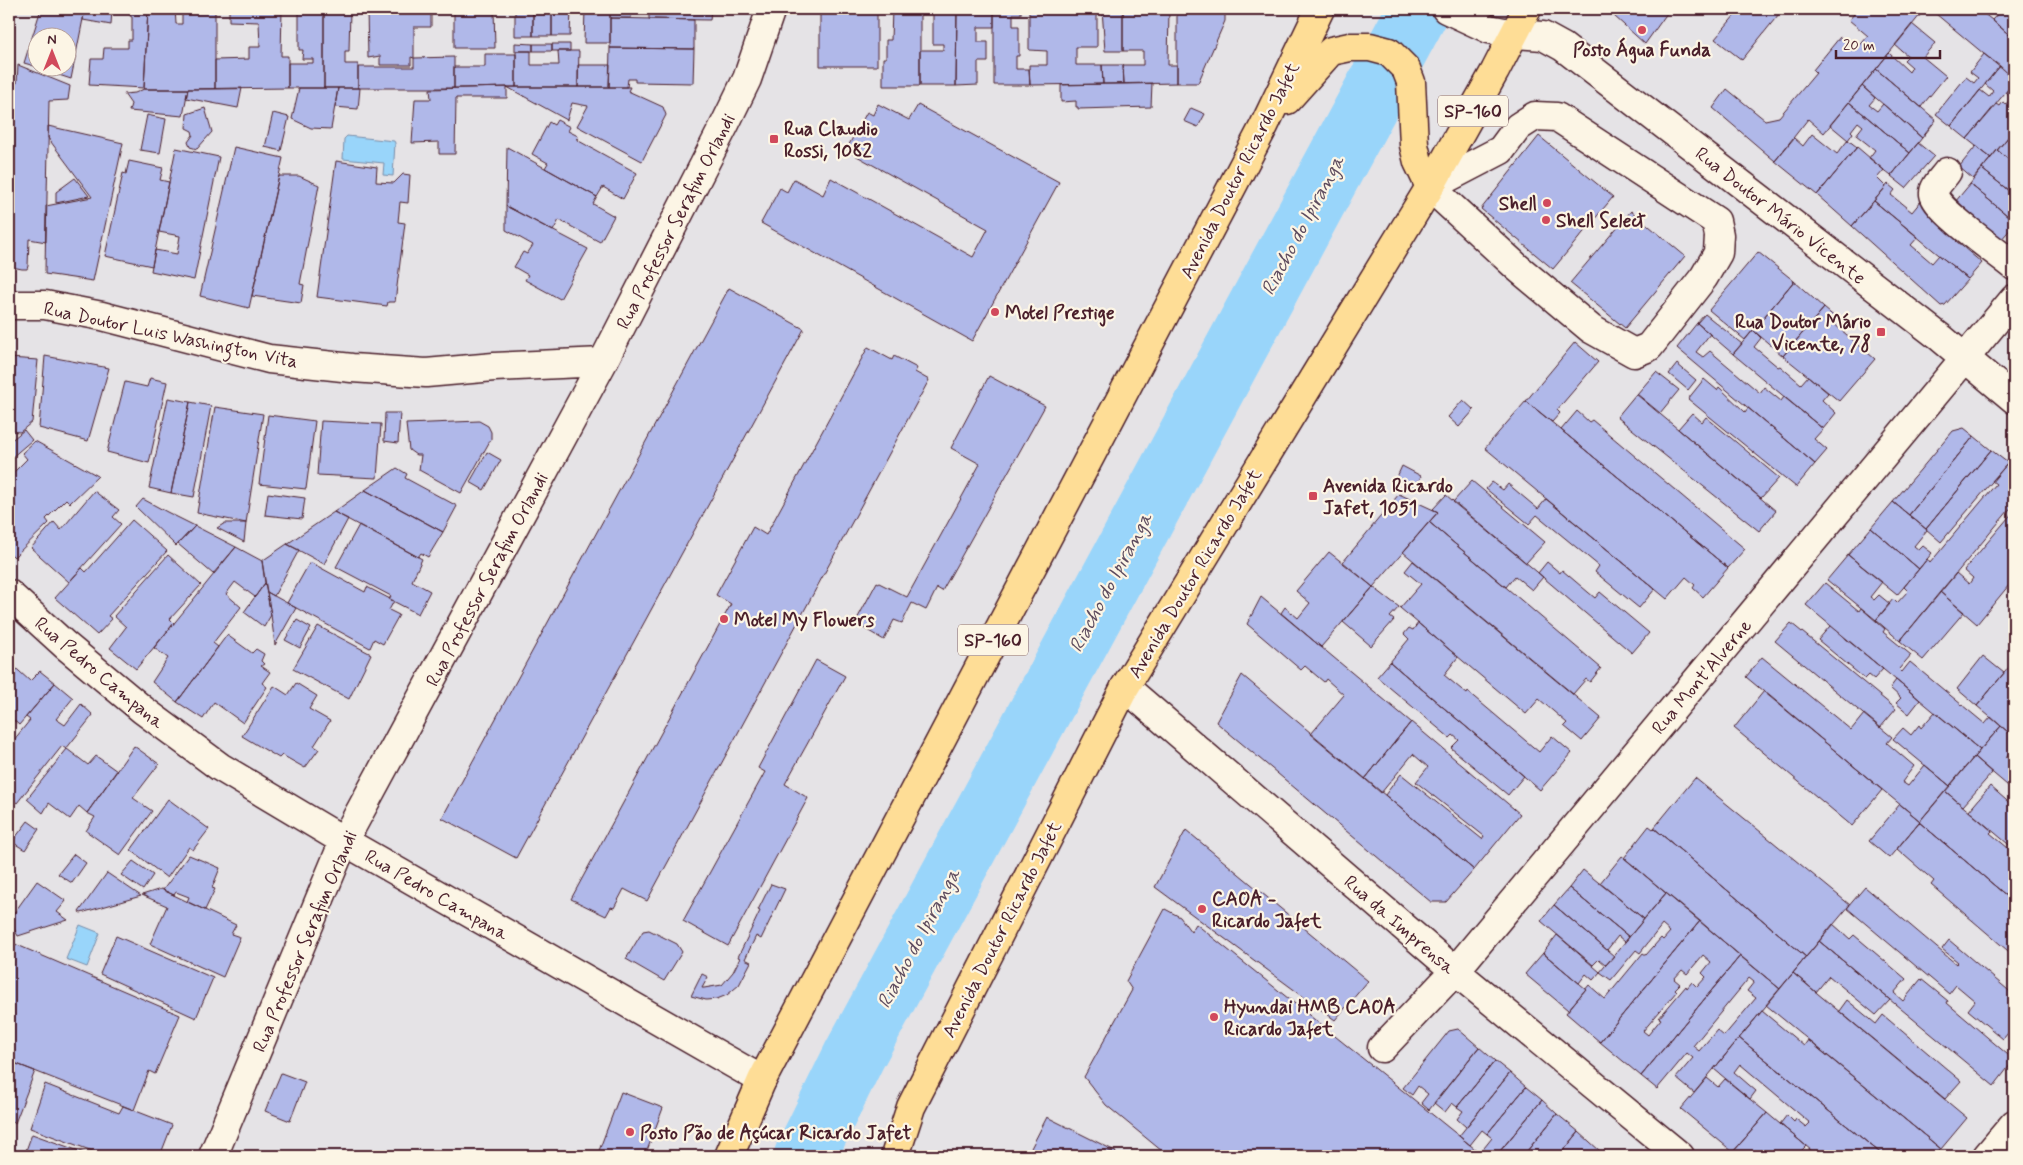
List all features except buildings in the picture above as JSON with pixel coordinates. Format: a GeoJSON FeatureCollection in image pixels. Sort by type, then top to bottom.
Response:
{"type":"FeatureCollection","features":[{"type":"Feature","properties":{"kind":"main road","name":"Avenida Doutor Ricardo Jafet"},"geometry":{"type":"LineString","coordinates":[[729,1156],[762,1080],[1264,126],[1320,9]]}},
{"type":"Feature","properties":{"kind":"main road","name":"Avenida Doutor Ricardo Jafet"},"geometry":{"type":"LineString","coordinates":[[895,1156],[911,1107],[1125,687],[1430,187],[1528,9]]}},
{"type":"Feature","properties":{"kind":"main road"},"geometry":{"type":"LineString","coordinates":[[1264,126],[1332,51],[1350,47],[1370,47],[1389,52],[1406,68],[1411,82],[1414,145],[1418,162],[1430,187]]}},
{"type":"Feature","properties":{"kind":"street","name":"Rua Professor Serafim Orlandi"},"geometry":{"type":"LineString","coordinates":[[213,1156],[344,842],[603,362],[747,80],[771,9]]}},
{"type":"Feature","properties":{"kind":"street","name":"Rua Doutor Mário Vicente"},"geometry":{"type":"LineString","coordinates":[[1446,9],[1488,29],[1515,34],[1543,36],[1563,47],[1965,359],[2014,400]]}},
{"type":"Feature","properties":{"kind":"street"},"geometry":{"type":"LineString","coordinates":[[1528,9],[1543,36]]}},
{"type":"Feature","properties":{"kind":"street"},"geometry":{"type":"LineString","coordinates":[[1535,116],[1558,117],[1716,221],[1719,235],[1718,253],[1704,277],[1649,347],[1634,353],[1591,329],[1518,268],[1430,187],[1501,150],[1518,127],[1535,116]]}},
{"type":"Feature","properties":{"kind":"street"},"geometry":{"type":"LineString","coordinates":[[1947,172],[1935,189],[1934,195],[1937,202],[2014,266]]}},
{"type":"Feature","properties":{"kind":"street","name":"Rua Mont'Alverne"},"geometry":{"type":"LineString","coordinates":[[1382,1048],[1454,971],[2014,299]]}},
{"type":"Feature","properties":{"kind":"street","name":"Rua Doutor Luis Washington Vita"},"geometry":{"type":"LineString","coordinates":[[9,305],[55,307],[102,316],[269,359],[352,368],[426,373],[494,367],[603,362]]}},
{"type":"Feature","properties":{"kind":"street","name":"Rua Pedro Campana"},"geometry":{"type":"LineString","coordinates":[[9,594],[143,710],[220,767],[344,842],[762,1080]]}},
{"type":"Feature","properties":{"kind":"street","name":"Rua da Imprensa"},"geometry":{"type":"LineString","coordinates":[[1125,687],[1454,971],[1680,1156]]}},
{"type":"Feature","properties":{"kind":"street"},"geometry":{"type":"LineString","coordinates":[[1986,1156],[2014,1124]]}},
{"type":"Feature","properties":{"kind":"water"},"geometry":{"type":"Polygon","coordinates":[[[347,136],[394,141],[393,176],[383,175],[384,163],[343,159],[344,139],[347,136]]]}},
{"type":"Feature","properties":{"kind":"water"},"geometry":{"type":"Polygon","coordinates":[[[80,925],[100,933],[87,967],[66,959],[80,925]]]}},
{"type":"Feature","properties":{"kind":"waterway","name":"Riacho do Ipiranga"},"geometry":{"type":"LineString","coordinates":[[805,1156],[854,1056],[1419,9]]}},
{"type":"Feature","properties":{"kind":"place","name":"Posto Água Funda"},"geometry":{"type":"Point","coordinates":[1642,30]}},
{"type":"Feature","properties":{"kind":"place","name":"Rua Claudio Rossi, 1082"},"geometry":{"type":"Point","coordinates":[774,139]}},
{"type":"Feature","properties":{"kind":"place","name":"Shell"},"geometry":{"type":"Point","coordinates":[1547,203]}},
{"type":"Feature","properties":{"kind":"place","name":"Shell Select"},"geometry":{"type":"Point","coordinates":[1546,220]}},
{"type":"Feature","properties":{"kind":"place","name":"Motel Prestige"},"geometry":{"type":"Point","coordinates":[995,312]}},
{"type":"Feature","properties":{"kind":"place","name":"Rua Doutor Mário Vicente, 78"},"geometry":{"type":"Point","coordinates":[1881,332]}},
{"type":"Feature","properties":{"kind":"place","name":"Avenida Ricardo Jafet, 1051"},"geometry":{"type":"Point","coordinates":[1313,496]}},
{"type":"Feature","properties":{"kind":"place","name":"Motel My Flowers"},"geometry":{"type":"Point","coordinates":[724,619]}},
{"type":"Feature","properties":{"kind":"place","name":"CAOA - Ricardo Jafet"},"geometry":{"type":"Point","coordinates":[1202,909]}},
{"type":"Feature","properties":{"kind":"place","name":"Hyundai HMB CAOA Ricardo Jafet"},"geometry":{"type":"Point","coordinates":[1214,1017]}},
{"type":"Feature","properties":{"kind":"place","name":"Posto Pão de Açúcar Ricardo Jafet"},"geometry":{"type":"Point","coordinates":[630,1132]}}]}
